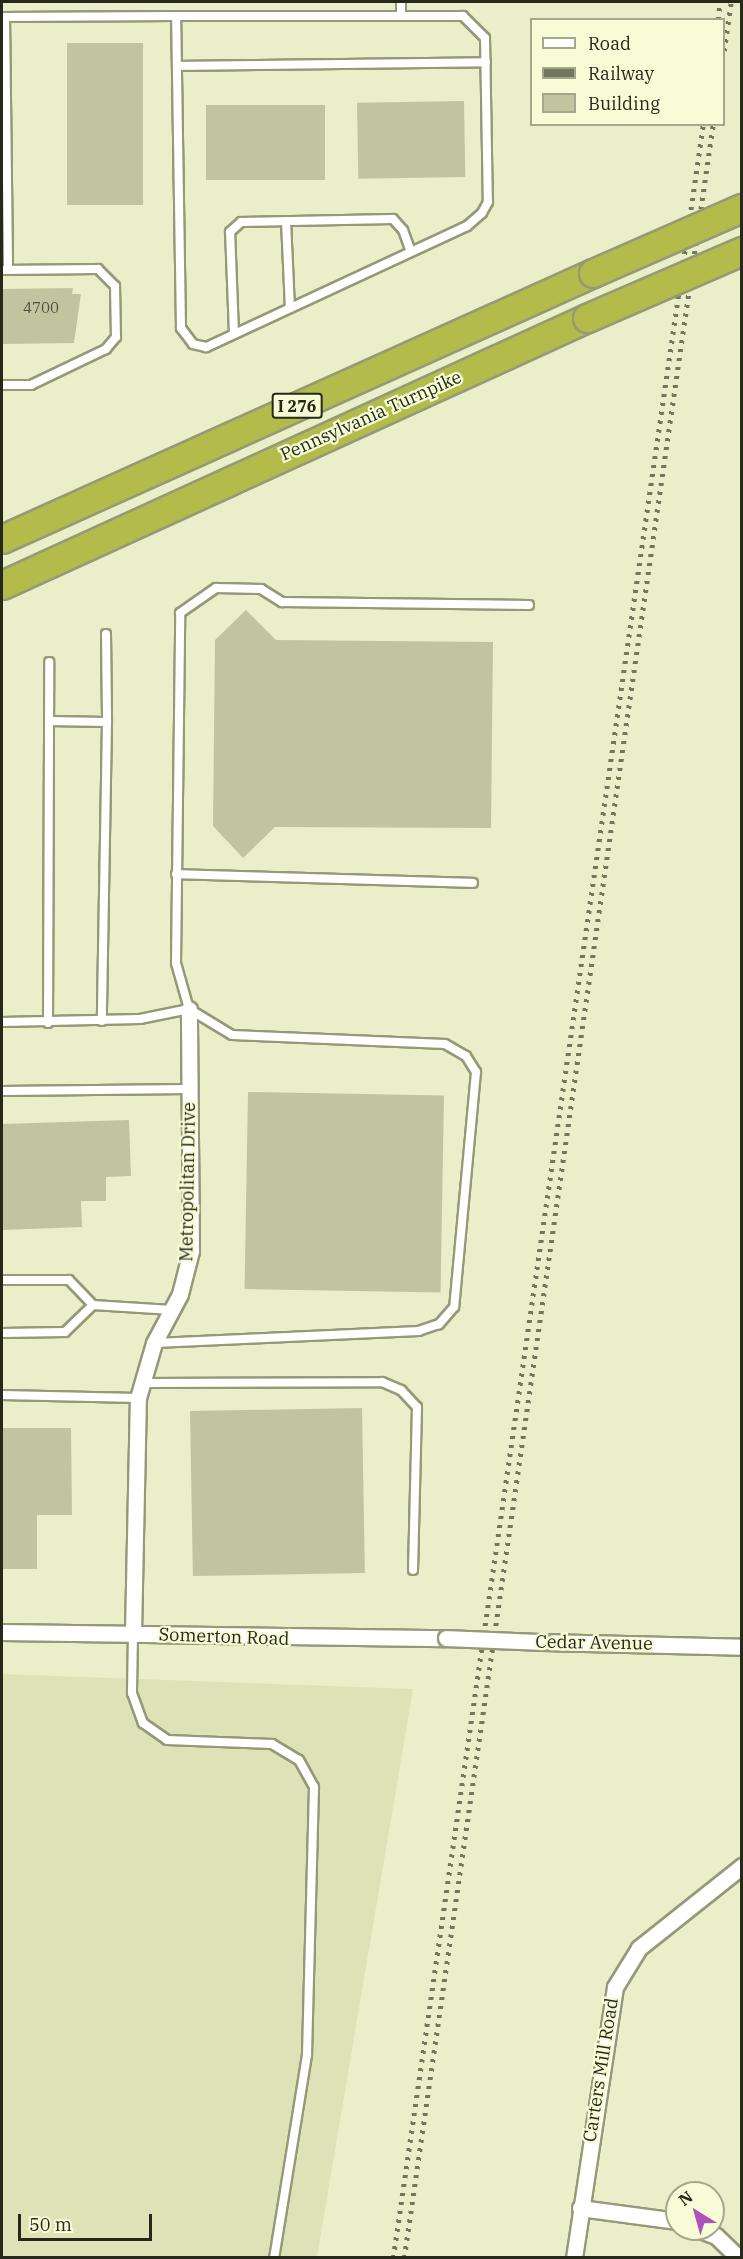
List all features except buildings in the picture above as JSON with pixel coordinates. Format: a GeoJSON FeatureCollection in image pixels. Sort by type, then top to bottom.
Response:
{"type":"FeatureCollection","features":[{"type":"Feature","properties":{"kind":"highway","name":"I 276"},"geometry":{"type":"LineString","coordinates":[[2,538],[741,208]]}},
{"type":"Feature","properties":{"kind":"highway","name":"Pennsylvania Turnpike"},"geometry":{"type":"LineString","coordinates":[[2,585],[587,318],[741,251]]}},
{"type":"Feature","properties":{"kind":"street","name":"Metropolitan Drive"},"geometry":{"type":"LineString","coordinates":[[133,1633],[138,1398],[154,1343],[172,1310],[191,1251],[189,1010]]}},
{"type":"Feature","properties":{"kind":"street","name":"Somerton Road"},"geometry":{"type":"LineString","coordinates":[[2,1632],[447,1638]]}},
{"type":"Feature","properties":{"kind":"street","name":"Cedar Avenue"},"geometry":{"type":"LineString","coordinates":[[447,1638],[741,1647]]}},
{"type":"Feature","properties":{"kind":"street","name":"Carters Mill Road"},"geometry":{"type":"LineString","coordinates":[[574,2258],[615,1987],[639,1948],[741,1866]]}},
{"type":"Feature","properties":{"kind":"street"},"geometry":{"type":"LineString","coordinates":[[580,2208],[665,2219]]}},
{"type":"Feature","properties":{"kind":"street"},"geometry":{"type":"LineString","coordinates":[[721,2241],[739,2258]]}},
{"type":"Feature","properties":{"kind":"lane"},"geometry":{"type":"LineString","coordinates":[[401,2],[401,16]]}},
{"type":"Feature","properties":{"kind":"lane"},"geometry":{"type":"LineString","coordinates":[[2,385],[32,385],[106,349],[116,337],[115,286],[109,275],[98,269],[5,270],[3,17],[176,16],[463,16],[485,38],[488,202],[467,226],[206,347],[193,344],[181,328],[176,16]]}},
{"type":"Feature","properties":{"kind":"lane"},"geometry":{"type":"LineString","coordinates":[[177,66],[486,62]]}},
{"type":"Feature","properties":{"kind":"lane"},"geometry":{"type":"LineString","coordinates":[[234,334],[230,232],[241,222],[393,219],[411,252]]}},
{"type":"Feature","properties":{"kind":"lane"},"geometry":{"type":"LineString","coordinates":[[286,221],[290,308]]}},
{"type":"Feature","properties":{"kind":"lane"},"geometry":{"type":"LineString","coordinates":[[189,1010],[176,963],[176,630],[180,614],[193,599],[216,588],[261,588],[282,602],[530,605]]}},
{"type":"Feature","properties":{"kind":"lane"},"geometry":{"type":"LineString","coordinates":[[102,1021],[107,722],[106,634]]}},
{"type":"Feature","properties":{"kind":"lane"},"geometry":{"type":"LineString","coordinates":[[48,1023],[49,662]]}},
{"type":"Feature","properties":{"kind":"lane"},"geometry":{"type":"LineString","coordinates":[[49,721],[107,722]]}},
{"type":"Feature","properties":{"kind":"lane"},"geometry":{"type":"LineString","coordinates":[[176,874],[474,883]]}},
{"type":"Feature","properties":{"kind":"lane"},"geometry":{"type":"LineString","coordinates":[[2,1022],[102,1021],[189,1010],[232,1035],[445,1044],[466,1056],[476,1072],[454,1307],[439,1324],[419,1331],[154,1343]]}},
{"type":"Feature","properties":{"kind":"lane"},"geometry":{"type":"LineString","coordinates":[[2,1091],[189,1089]]}},
{"type":"Feature","properties":{"kind":"lane"},"geometry":{"type":"LineString","coordinates":[[2,1280],[69,1280],[93,1305],[172,1310]]}},
{"type":"Feature","properties":{"kind":"lane"},"geometry":{"type":"LineString","coordinates":[[2,1333],[65,1332],[93,1305]]}},
{"type":"Feature","properties":{"kind":"lane"},"geometry":{"type":"LineString","coordinates":[[141,1383],[382,1382],[401,1390],[417,1407],[413,1570]]}},
{"type":"Feature","properties":{"kind":"lane"},"geometry":{"type":"LineString","coordinates":[[2,1395],[138,1398]]}},
{"type":"Feature","properties":{"kind":"lane"},"geometry":{"type":"LineString","coordinates":[[133,1633],[132,1693],[143,1724],[167,1740],[272,1744],[299,1760],[314,1787],[307,2055],[274,2258]]}},
{"type":"Feature","properties":{"kind":"shaded area"},"geometry":{"type":"Polygon","coordinates":[[[2,1674],[413,1689],[317,2257],[2,2258],[2,1674]]]}},
{"type":"Feature","properties":{"kind":"railway"},"geometry":{"type":"LineString","coordinates":[[718,18],[720,2]]}},
{"type":"Feature","properties":{"kind":"railway"},"geometry":{"type":"LineString","coordinates":[[725,44],[731,2]]}},
{"type":"Feature","properties":{"kind":"railway"},"geometry":{"type":"LineString","coordinates":[[393,2258],[703,126]]}},
{"type":"Feature","properties":{"kind":"railway"},"geometry":{"type":"LineString","coordinates":[[404,2258],[713,126]]}}]}
